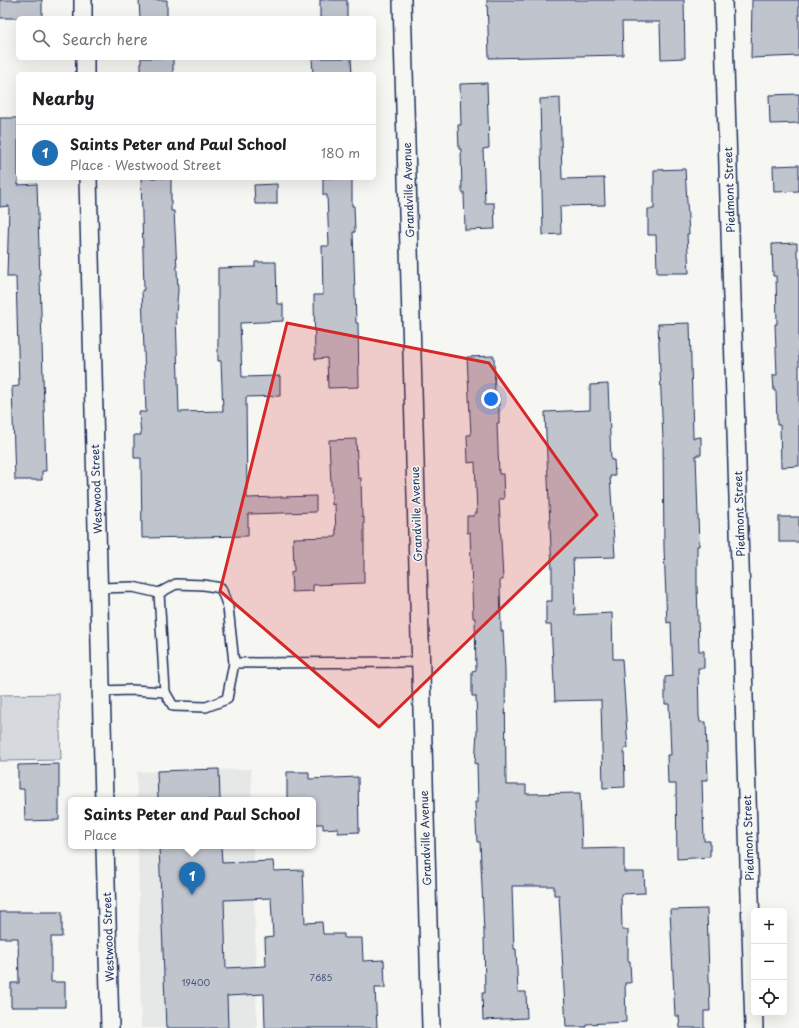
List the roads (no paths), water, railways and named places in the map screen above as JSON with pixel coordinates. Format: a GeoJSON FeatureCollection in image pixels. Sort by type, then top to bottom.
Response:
{"type":"FeatureCollection","features":[{"type":"Feature","properties":{"kind":"street"},"geometry":{"type":"LineString","coordinates":[[83,0],[84,16]]}},
{"type":"Feature","properties":{"kind":"street","name":"Grandville Avenue"},"geometry":{"type":"LineString","coordinates":[[402,0],[430,1028]]}},
{"type":"Feature","properties":{"kind":"street","name":"Piedmont Street"},"geometry":{"type":"LineString","coordinates":[[723,0],[754,1028]]}},
{"type":"Feature","properties":{"kind":"street"},"geometry":{"type":"LineString","coordinates":[[84,60],[85,72]]}},
{"type":"Feature","properties":{"kind":"street","name":"Westwood Street"},"geometry":{"type":"LineString","coordinates":[[88,180],[104,797]]}},
{"type":"Feature","properties":{"kind":"street","name":"Westwood Street"},"geometry":{"type":"LineString","coordinates":[[106,849],[110,1028]]}},
{"type":"Feature","properties":{"kind":"lane"},"geometry":{"type":"LineString","coordinates":[[99,588],[133,587],[160,593],[176,584],[204,585],[220,588],[228,607],[234,663],[227,698],[206,707],[173,706],[165,692],[160,593]]}},
{"type":"Feature","properties":{"kind":"lane"},"geometry":{"type":"LineString","coordinates":[[234,663],[420,662]]}},
{"type":"Feature","properties":{"kind":"lane"},"geometry":{"type":"LineString","coordinates":[[101,692],[132,690],[165,692]]}},
{"type":"Feature","properties":{"kind":"place","name":"Saints Peter and Paul School"},"geometry":{"type":"Point","coordinates":[192,895]}}]}
